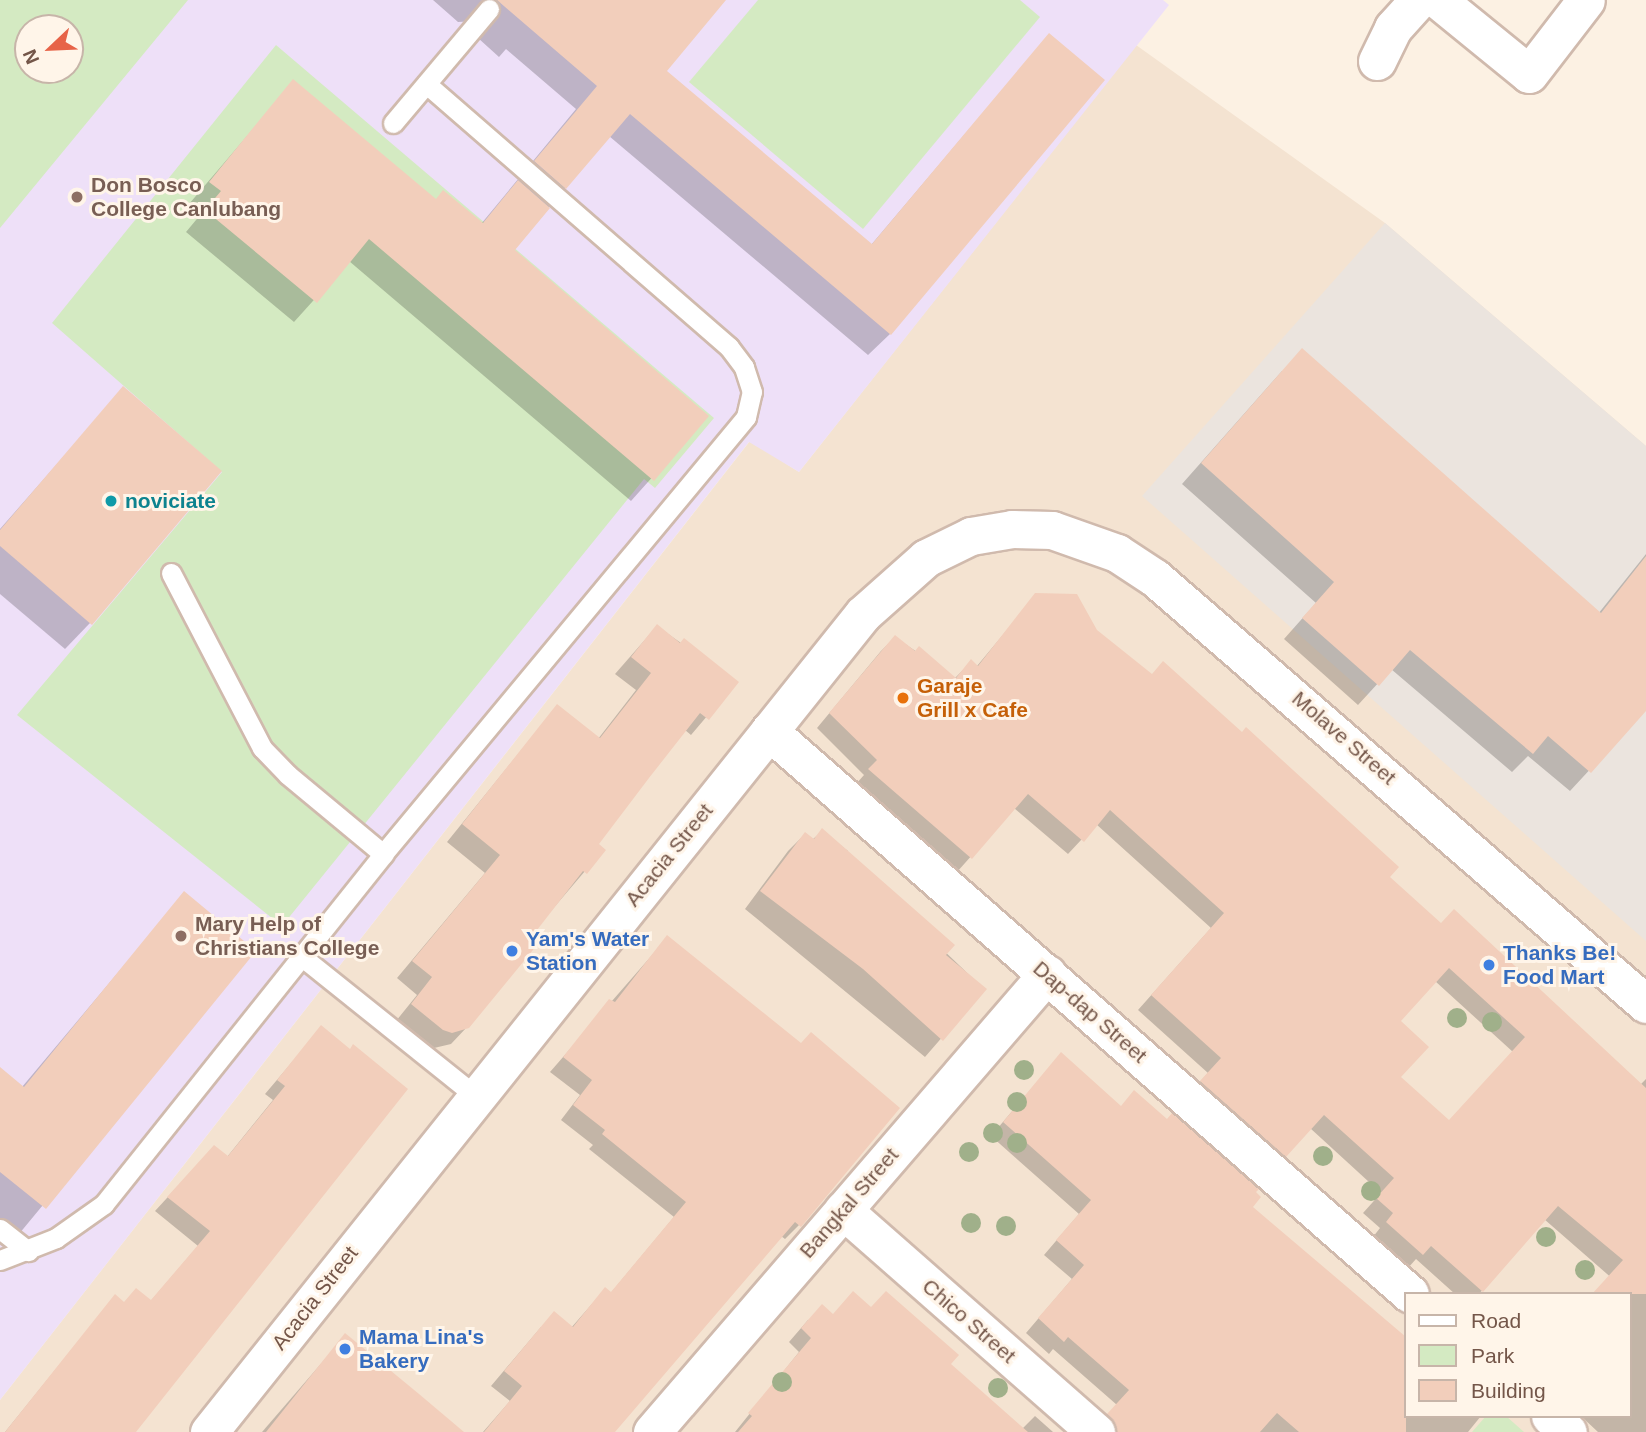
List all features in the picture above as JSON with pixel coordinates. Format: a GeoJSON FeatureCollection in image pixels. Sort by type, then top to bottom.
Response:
{"type":"FeatureCollection","features":[{"type":"Feature","properties":{"kind":"street"},"geometry":{"type":"LineString","coordinates":[[1377,61],[1393,28],[1418,0]]}},
{"type":"Feature","properties":{"kind":"street"},"geometry":{"type":"LineString","coordinates":[[1438,0],[1529,75],[1586,0]]}},
{"type":"Feature","properties":{"kind":"street","name":"Acacia Street"},"geometry":{"type":"LineString","coordinates":[[209,1432],[769,731],[886,590],[937,552],[971,536],[1012,529]]}},
{"type":"Feature","properties":{"kind":"street","name":"Molave Street"},"geometry":{"type":"LineString","coordinates":[[1012,529],[1052,530],[1083,538],[1155,578],[1646,1004]]}},
{"type":"Feature","properties":{"kind":"street","name":"Dap-dap Street"},"geometry":{"type":"LineString","coordinates":[[769,731],[1408,1292]]}},
{"type":"Feature","properties":{"kind":"street","name":"Bangkal Street"},"geometry":{"type":"LineString","coordinates":[[652,1432],[1046,974]]}},
{"type":"Feature","properties":{"kind":"street","name":"Chico Street"},"geometry":{"type":"LineString","coordinates":[[843,1210],[1096,1432]]}},
{"type":"Feature","properties":{"kind":"street"},"geometry":{"type":"LineString","coordinates":[[1552,1418],[1568,1432]]}},
{"type":"Feature","properties":{"kind":"lane"},"geometry":{"type":"LineString","coordinates":[[393,123],[489,9]]}},
{"type":"Feature","properties":{"kind":"lane"},"geometry":{"type":"LineString","coordinates":[[0,1260],[27,1251],[88,1219],[104,1204],[383,854],[746,417],[752,391],[744,367],[729,347],[426,84]]}},
{"type":"Feature","properties":{"kind":"lane"},"geometry":{"type":"LineString","coordinates":[[171,573],[262,748],[288,775],[383,854]]}},
{"type":"Feature","properties":{"kind":"lane"},"geometry":{"type":"LineString","coordinates":[[301,956],[476,1096]]}},
{"type":"Feature","properties":{"kind":"lane"},"geometry":{"type":"LineString","coordinates":[[0,1228],[27,1251]]}},
{"type":"Feature","properties":{"kind":"shaded area","name":"Mary Help of Christians College"},"geometry":{"type":"Polygon","coordinates":[[[0,0],[1163,0],[1169,5],[799,472],[749,442],[0,1400],[0,0]]]}},
{"type":"Feature","properties":{"kind":"shaded area"},"geometry":{"type":"Polygon","coordinates":[[[1136,45],[1385,223],[1646,446],[1646,1432],[0,1432],[0,1400],[750,441],[799,472],[1136,45]]]}},
{"type":"Feature","properties":{"kind":"shaded area"},"geometry":{"type":"Polygon","coordinates":[[[1385,223],[1646,446],[1646,941],[1142,496],[1385,223]]]}},
{"type":"Feature","properties":{"kind":"green space"},"geometry":{"type":"Polygon","coordinates":[[[0,0],[188,0],[0,228],[0,0]]]}},
{"type":"Feature","properties":{"kind":"green space"},"geometry":{"type":"Polygon","coordinates":[[[758,0],[1020,0],[1040,17],[863,229],[689,82],[758,0]]]}},
{"type":"Feature","properties":{"kind":"green space"},"geometry":{"type":"Polygon","coordinates":[[[276,45],[714,418],[655,488],[644,479],[282,926],[17,715],[222,472],[52,323],[276,45]]]}},
{"type":"Feature","properties":{"kind":"green space"},"geometry":{"type":"Polygon","coordinates":[[[1484,1418],[1508,1418],[1524,1432],[1472,1432],[1484,1418]]]}},
{"type":"Feature","properties":{"kind":"building"},"geometry":{"type":"Polygon","coordinates":[[[497,0],[726,0],[667,71],[872,244],[1049,33],[1105,80],[891,335],[630,114],[566,189],[534,161],[597,86],[497,0]]]}},
{"type":"Feature","properties":{"kind":"building"},"geometry":{"type":"Polygon","coordinates":[[[293,79],[436,199],[443,190],[483,223],[518,180],[550,208],[515,250],[709,416],[654,481],[369,239],[317,303],[205,210],[221,191],[209,182],[293,79]]]}},
{"type":"Feature","properties":{"kind":"building"},"geometry":{"type":"Polygon","coordinates":[[[1302,348],[1601,613],[1646,556],[1646,711],[1591,773],[1548,736],[1533,754],[1410,650],[1379,686],[1302,618],[1334,582],[1201,463],[1302,348]]]}},
{"type":"Feature","properties":{"kind":"building","name":"noviciate"},"geometry":{"type":"Polygon","coordinates":[[[123,386],[222,471],[92,625],[0,546],[0,530],[123,386]]]}},
{"type":"Feature","properties":{"kind":"building"},"geometry":{"type":"Polygon","coordinates":[[[1035,593],[1077,594],[1097,630],[1152,674],[1163,661],[1242,732],[1246,727],[1399,867],[1390,877],[1441,923],[1454,909],[1646,1088],[1646,1294],[1594,1292],[1623,1260],[1558,1206],[1483,1292],[1431,1246],[1423,1255],[1386,1222],[1393,1213],[1376,1198],[1394,1178],[1324,1115],[1286,1157],[1200,1081],[1221,1058],[1151,995],[1224,913],[1110,810],[1084,842],[1028,794],[972,859],[868,769],[877,760],[829,713],[895,635],[915,651],[919,646],[956,678],[971,659],[978,666],[1035,593]],[[1449,968],[1401,1021],[1429,1047],[1401,1077],[1449,1120],[1525,1037],[1449,968]]]}},
{"type":"Feature","properties":{"kind":"building"},"geometry":{"type":"Polygon","coordinates":[[[657,624],[680,643],[684,638],[739,682],[709,720],[700,713],[649,778],[599,844],[606,850],[587,874],[583,871],[530,939],[537,945],[469,1028],[452,1033],[443,1030],[411,1004],[432,977],[412,961],[500,855],[462,824],[557,704],[600,738],[651,673],[631,657],[657,624]]]}},
{"type":"Feature","properties":{"kind":"building"},"geometry":{"type":"Polygon","coordinates":[[[822,828],[955,945],[946,955],[987,989],[943,1041],[863,969],[760,891],[805,832],[814,839],[822,828]]]}},
{"type":"Feature","properties":{"kind":"building"},"geometry":{"type":"Polygon","coordinates":[[[184,891],[256,951],[46,1209],[0,1172],[0,1067],[24,1087],[184,891]]]}},
{"type":"Feature","properties":{"kind":"building"},"geometry":{"type":"Polygon","coordinates":[[[667,935],[801,1043],[811,1032],[900,1108],[801,1227],[795,1222],[615,1432],[484,1432],[522,1386],[504,1371],[554,1311],[573,1327],[605,1287],[611,1292],[686,1202],[602,1134],[605,1130],[573,1105],[592,1080],[563,1057],[609,999],[615,1002],[667,935]]]}},
{"type":"Feature","properties":{"kind":"building"},"geometry":{"type":"Polygon","coordinates":[[[321,1025],[350,1049],[353,1044],[408,1089],[136,1432],[5,1432],[115,1294],[124,1302],[136,1288],[151,1300],[210,1231],[167,1197],[214,1145],[228,1156],[285,1086],[277,1080],[321,1025]]]}},
{"type":"Feature","properties":{"kind":"building"},"geometry":{"type":"Polygon","coordinates":[[[1061,1052],[1121,1106],[1134,1090],[1167,1119],[1172,1113],[1259,1189],[1256,1192],[1261,1197],[1253,1207],[1404,1335],[1406,1432],[1299,1432],[1277,1413],[1260,1432],[1116,1432],[1107,1414],[1129,1390],[1068,1337],[1064,1342],[1038,1318],[1084,1265],[1056,1240],[1091,1200],[1003,1122],[1061,1052]]]}},
{"type":"Feature","properties":{"kind":"building"},"geometry":{"type":"Polygon","coordinates":[[[853,1291],[871,1307],[886,1291],[959,1355],[951,1364],[1028,1432],[738,1432],[752,1416],[748,1413],[811,1338],[801,1328],[822,1304],[833,1314],[853,1291]]]}},
{"type":"Feature","properties":{"kind":"building"},"geometry":{"type":"Polygon","coordinates":[[[345,1333],[419,1394],[464,1432],[266,1432],[345,1333]]]}},
{"type":"Feature","properties":{"kind":"place","name":"Don Bosco College Canlubang"},"geometry":{"type":"Point","coordinates":[77,197]}},
{"type":"Feature","properties":{"kind":"place","name":"noviciate"},"geometry":{"type":"Point","coordinates":[111,501]}},
{"type":"Feature","properties":{"kind":"place","name":"Garaje Grill x Cafe"},"geometry":{"type":"Point","coordinates":[903,698]}},
{"type":"Feature","properties":{"kind":"place","name":"Mary Help of Christians College"},"geometry":{"type":"Point","coordinates":[181,936]}},
{"type":"Feature","properties":{"kind":"place","name":"Yam's Water Station"},"geometry":{"type":"Point","coordinates":[512,951]}},
{"type":"Feature","properties":{"kind":"place","name":"Thanks Be! Food Mart"},"geometry":{"type":"Point","coordinates":[1489,965]}},
{"type":"Feature","properties":{"kind":"place","name":"Mama Lina's Bakery"},"geometry":{"type":"Point","coordinates":[345,1349]}}]}
